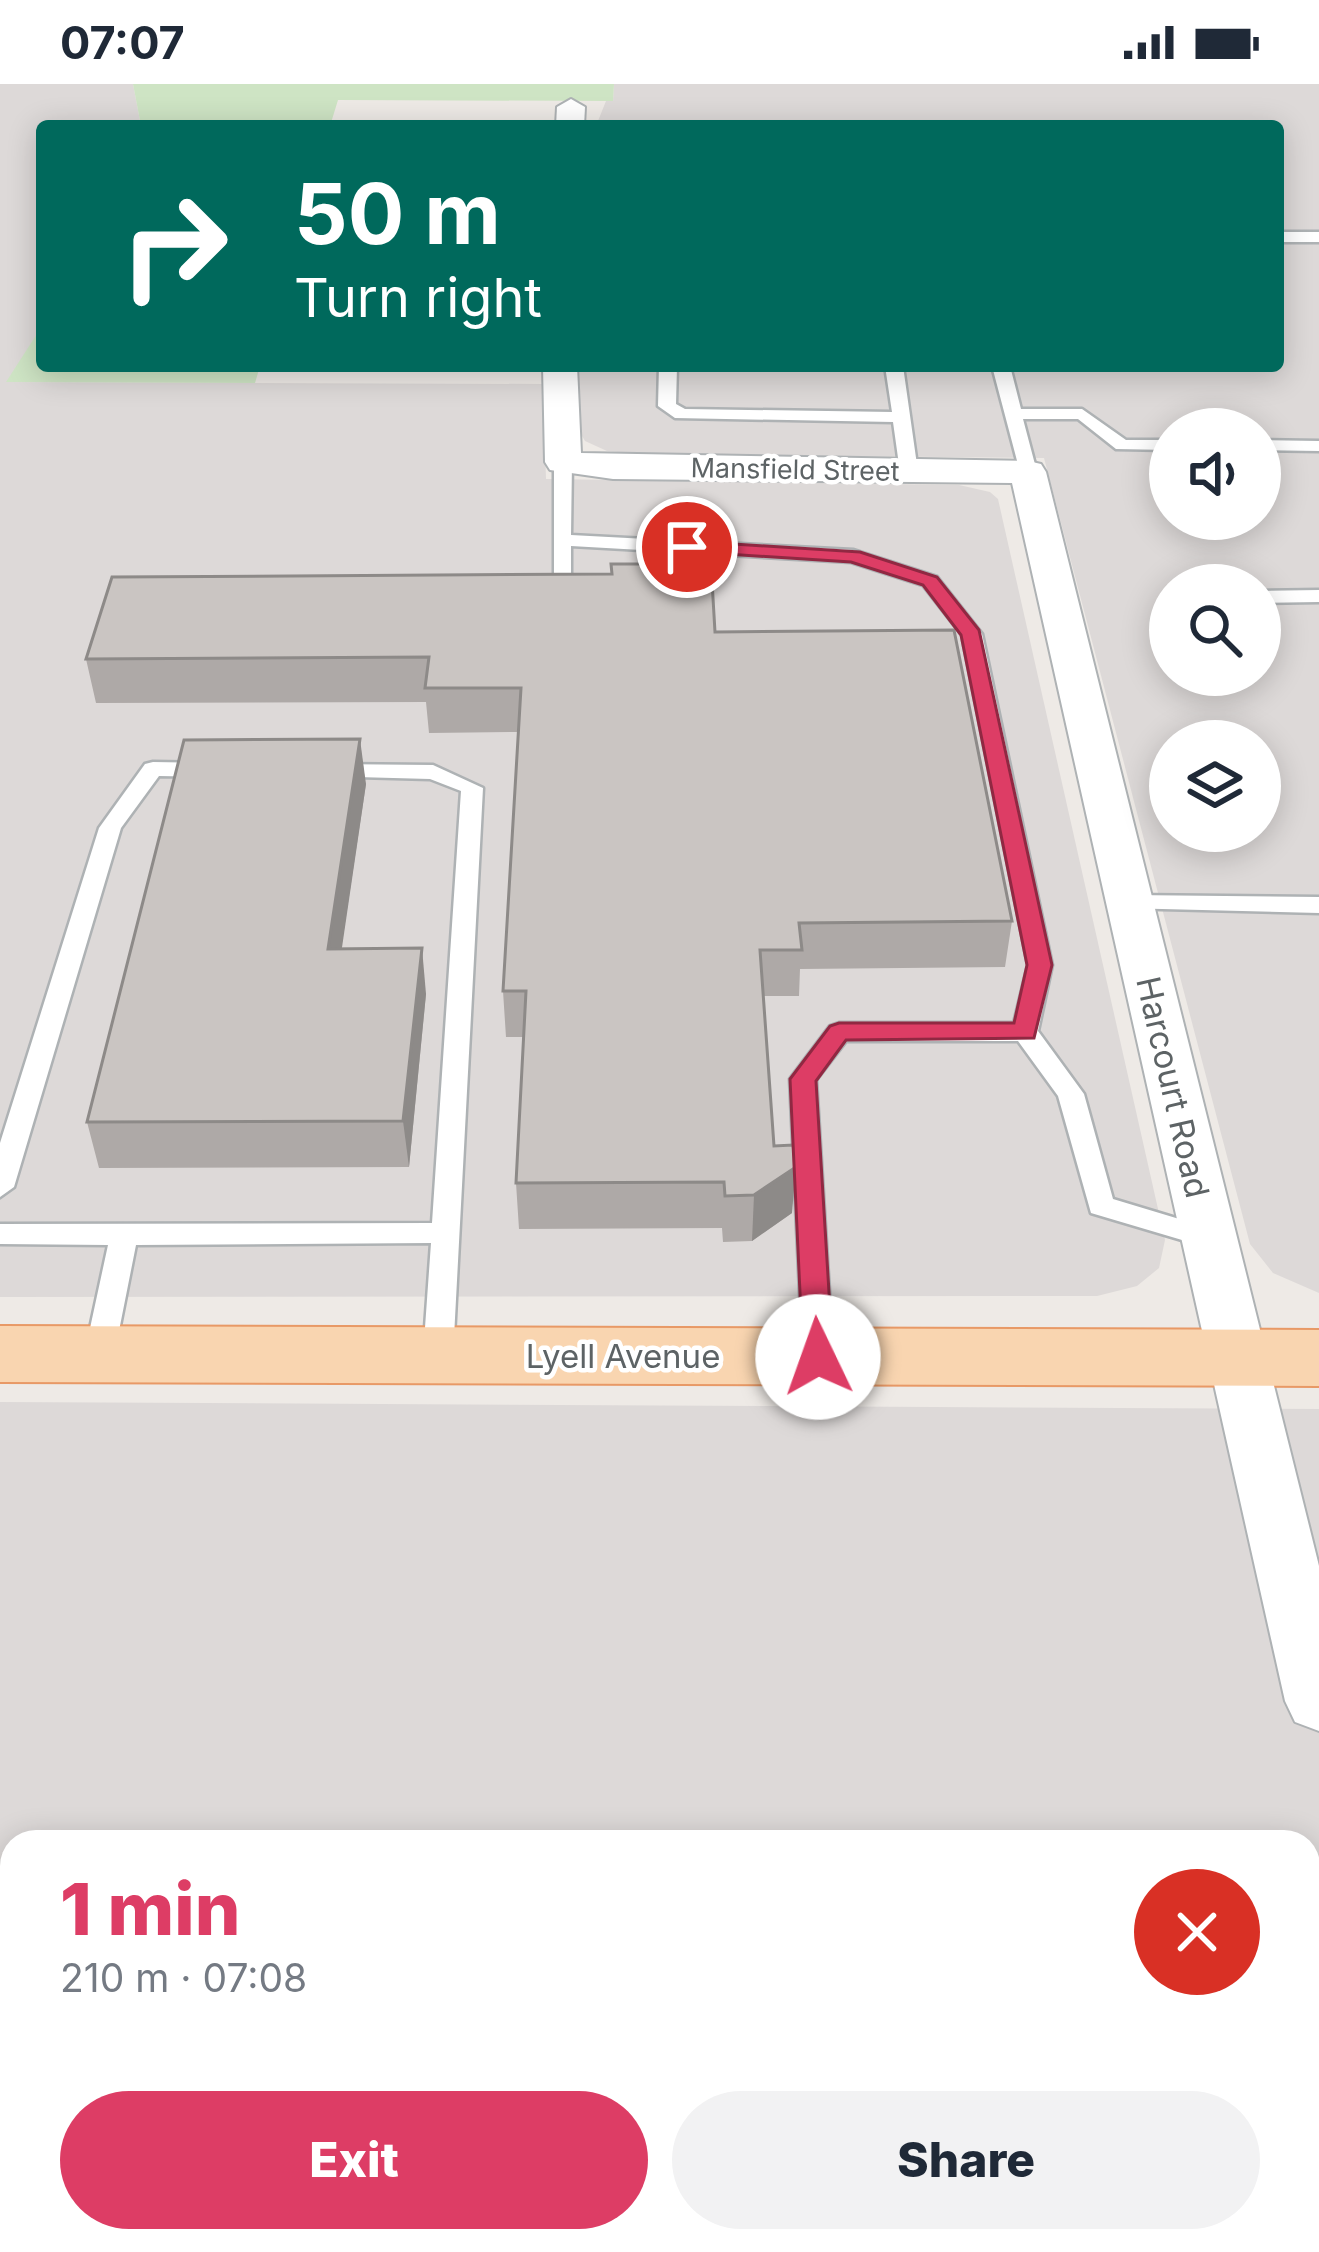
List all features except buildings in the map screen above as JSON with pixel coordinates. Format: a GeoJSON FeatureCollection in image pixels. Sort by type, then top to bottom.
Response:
{"type":"FeatureCollection","features":[{"type":"Feature","properties":{"kind":"main road","name":"Lyell Avenue"},"geometry":{"type":"LineString","coordinates":[[0,1354],[1319,1358]]}},
{"type":"Feature","properties":{"kind":"street"},"geometry":{"type":"LineString","coordinates":[[560,372],[563,462]]}},
{"type":"Feature","properties":{"kind":"street","name":"Mansfield Street"},"geometry":{"type":"LineString","coordinates":[[563,462],[613,468],[1028,472]]}},
{"type":"Feature","properties":{"kind":"street","name":"Harcourt Road"},"geometry":{"type":"LineString","coordinates":[[1028,472],[1319,1701]]}},
{"type":"Feature","properties":{"kind":"lane"},"geometry":{"type":"LineString","coordinates":[[1284,237],[1319,237]]}},
{"type":"Feature","properties":{"kind":"lane"},"geometry":{"type":"LineString","coordinates":[[668,372],[667,406],[681,414],[902,417]]}},
{"type":"Feature","properties":{"kind":"lane"},"geometry":{"type":"LineString","coordinates":[[895,372],[909,472]]}},
{"type":"Feature","properties":{"kind":"lane"},"geometry":{"type":"LineString","coordinates":[[1002,372],[1028,472]]}},
{"type":"Feature","properties":{"kind":"lane"},"geometry":{"type":"LineString","coordinates":[[1013,414],[1082,414],[1122,445],[1149,445]]}},
{"type":"Feature","properties":{"kind":"lane"},"geometry":{"type":"LineString","coordinates":[[1281,445],[1319,446]]}},
{"type":"Feature","properties":{"kind":"lane"},"geometry":{"type":"LineString","coordinates":[[562,572],[563,462]]}},
{"type":"Feature","properties":{"kind":"lane"},"geometry":{"type":"LineString","coordinates":[[562,540],[853,556],[930,581],[972,634],[1040,965],[1024,1032]]}},
{"type":"Feature","properties":{"kind":"lane"},"geometry":{"type":"LineString","coordinates":[[1281,597],[1319,596]]}},
{"type":"Feature","properties":{"kind":"lane"},"geometry":{"type":"LineString","coordinates":[[0,1187],[110,828],[153,769],[246,770]]}},
{"type":"Feature","properties":{"kind":"lane"},"geometry":{"type":"LineString","coordinates":[[293,770],[433,772],[472,788],[438,1356]]}},
{"type":"Feature","properties":{"kind":"lane"},"geometry":{"type":"LineString","coordinates":[[1130,903],[1319,905]]}},
{"type":"Feature","properties":{"kind":"lane"},"geometry":{"type":"LineString","coordinates":[[818,1357],[803,1079],[839,1032],[1024,1032]]}},
{"type":"Feature","properties":{"kind":"lane"},"geometry":{"type":"LineString","coordinates":[[1024,1032],[1071,1094],[1101,1206],[1209,1238]]}},
{"type":"Feature","properties":{"kind":"lane"},"geometry":{"type":"LineString","coordinates":[[0,1234],[445,1233]]}},
{"type":"Feature","properties":{"kind":"lane"},"geometry":{"type":"LineString","coordinates":[[99,1356],[124,1235]]}},
{"type":"Feature","properties":{"kind":"shaded area"},"geometry":{"type":"Polygon","coordinates":[[[0,84],[133,84],[140,120],[36,120],[36,336],[8,382],[543,384],[546,479],[959,485],[990,492],[998,499],[1165,1240],[1159,1268],[1137,1286],[1097,1296],[0,1297],[0,84]]]}},
{"type":"Feature","properties":{"kind":"shaded area"},"geometry":{"type":"Polygon","coordinates":[[[614,84],[1319,84],[1319,1293],[1273,1273],[1250,1244],[1044,458],[641,454],[607,451],[585,441],[575,424],[577,372],[1284,372],[1284,120],[598,120],[606,101],[613,101],[614,84]]]}},
{"type":"Feature","properties":{"kind":"shaded area"},"geometry":{"type":"Polygon","coordinates":[[[0,1402],[1319,1409],[1319,1830],[0,1830],[0,1402]]]}},
{"type":"Feature","properties":{"kind":"green space"},"geometry":{"type":"Polygon","coordinates":[[[133,84],[614,84],[613,101],[338,100],[332,120],[140,120],[133,84]]]}},
{"type":"Feature","properties":{"kind":"green space"},"geometry":{"type":"Polygon","coordinates":[[[36,335],[36,372],[258,372],[255,383],[6,382],[36,335]]]}},
{"type":"Feature","properties":{"kind":"route"},"geometry":{"type":"LineString","coordinates":[[687,547],[853,556],[930,581],[972,634],[1040,965],[1024,1032],[839,1032],[803,1079],[818,1357]]}}]}
